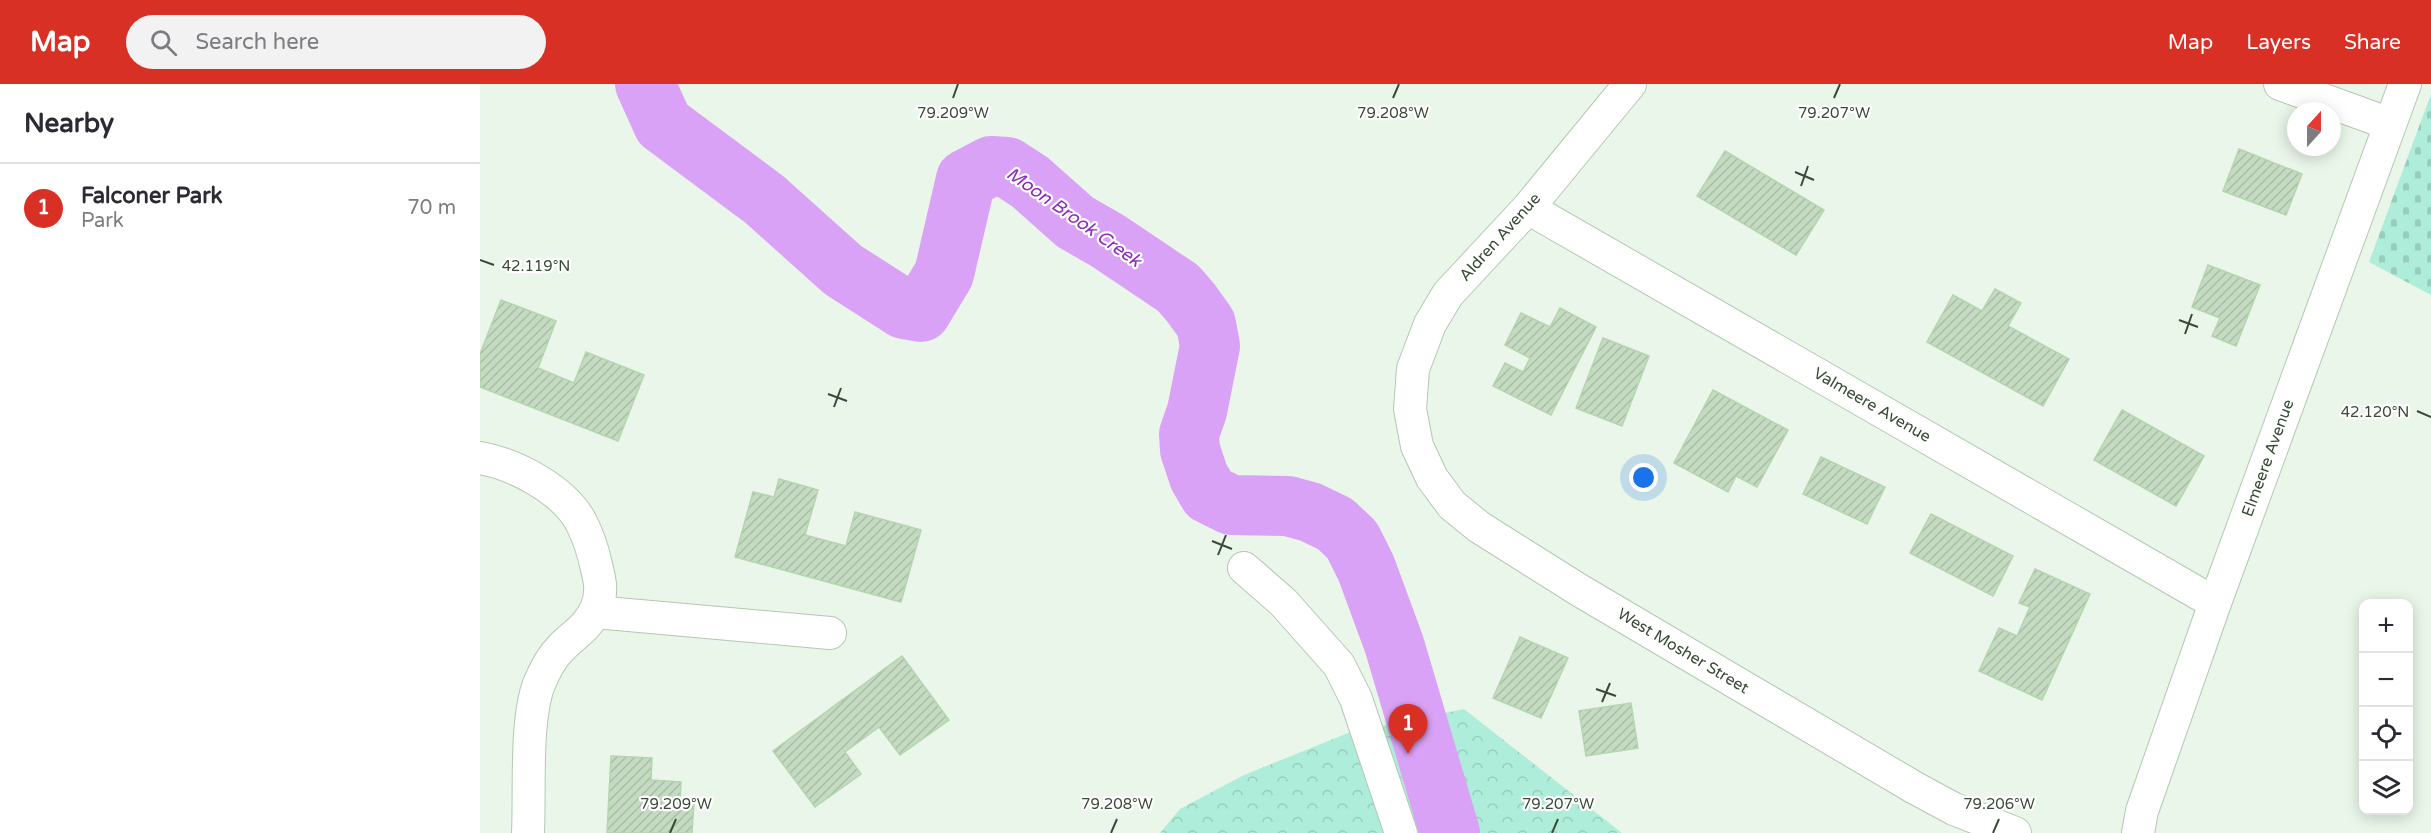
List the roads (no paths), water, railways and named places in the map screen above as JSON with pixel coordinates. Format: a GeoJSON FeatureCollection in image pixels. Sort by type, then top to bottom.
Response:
{"type":"FeatureCollection","features":[{"type":"Feature","properties":{"kind":"street","name":"Aldren Avenue"},"geometry":{"type":"LineString","coordinates":[[1410,409],[1413,369],[1430,324],[1448,294],[1528,208],[1630,84]]}},
{"type":"Feature","properties":{"kind":"street"},"geometry":{"type":"LineString","coordinates":[[2280,84],[2390,124]]}},
{"type":"Feature","properties":{"kind":"street","name":"Elmeere Avenue"},"geometry":{"type":"LineString","coordinates":[[2138,833],[2142,811],[2215,603],[2405,84]]}},
{"type":"Feature","properties":{"kind":"street","name":"Valmeere Avenue"},"geometry":{"type":"LineString","coordinates":[[1528,208],[2215,603]]}},
{"type":"Feature","properties":{"kind":"street","name":"West Mosher Street"},"geometry":{"type":"LineString","coordinates":[[1410,409],[1417,446],[1432,478],[1452,505],[1479,527],[1579,590],[1915,788],[1954,809],[2015,833]]}},
{"type":"Feature","properties":{"kind":"street"},"geometry":{"type":"LineString","coordinates":[[480,458],[499,461],[527,474],[553,491],[580,520],[592,546],[601,585],[595,612],[583,631],[560,649],[539,685],[532,719],[528,833]]}},
{"type":"Feature","properties":{"kind":"street"},"geometry":{"type":"LineString","coordinates":[[1245,568],[1282,602],[1339,665],[1356,699],[1401,833]]}},
{"type":"Feature","properties":{"kind":"street"},"geometry":{"type":"LineString","coordinates":[[595,612],[830,633]]}},
{"type":"Feature","properties":{"kind":"waterway","name":"Moon Brook Creek"},"geometry":{"type":"LineString","coordinates":[[645,84],[663,124],[765,200],[843,270],[904,309],[921,312],[944,274],[966,179],[991,166],[1007,167],[1030,182],[1075,222],[1108,241],[1178,288],[1206,324],[1210,346],[1197,411],[1189,434],[1190,450],[1199,477],[1209,494],[1231,505],[1288,506],[1310,512],[1335,524],[1352,540],[1366,568],[1394,644],[1450,833]]}},
{"type":"Feature","properties":{"kind":"place","name":"Falconer Park"},"geometry":{"type":"Point","coordinates":[1408,754]}}]}
